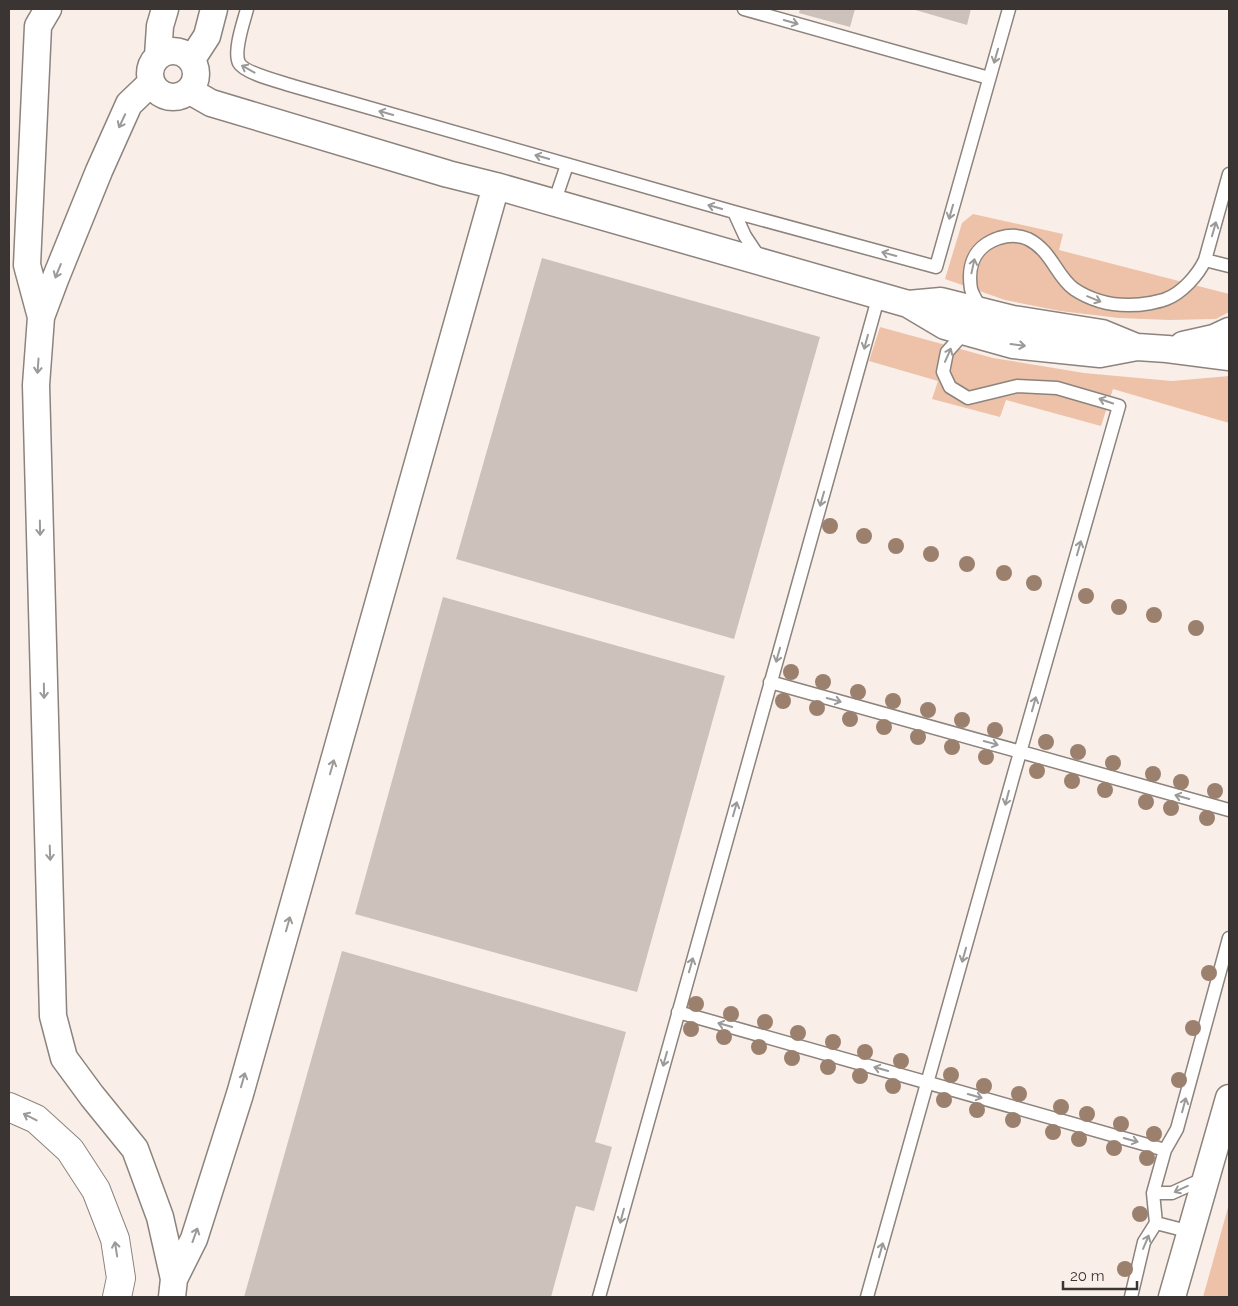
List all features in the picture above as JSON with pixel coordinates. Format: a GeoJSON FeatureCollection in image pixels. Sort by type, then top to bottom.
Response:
{"type":"FeatureCollection","features":[{"type":"Feature","properties":{"kind":"highway"},"geometry":{"type":"LineString","coordinates":[[9,1107],[36,1119],[70,1150],[96,1190],[115,1239],[121,1278],[117,1297]]}},
{"type":"Feature","properties":{"kind":"street"},"geometry":{"type":"LineString","coordinates":[[41,318],[27,265],[38,26],[48,9]]}},
{"type":"Feature","properties":{"kind":"street"},"geometry":{"type":"LineString","coordinates":[[158,56],[160,26],[165,9]]}},
{"type":"Feature","properties":{"kind":"street"},"geometry":{"type":"LineString","coordinates":[[192,59],[207,36],[214,9]]}},
{"type":"Feature","properties":{"kind":"street"},"geometry":{"type":"LineString","coordinates":[[169,51],[181,52],[192,59],[197,72],[196,81],[190,91],[181,97],[170,98],[159,94],[151,83],[150,74],[151,66],[158,56],[169,51]]}},
{"type":"Feature","properties":{"kind":"street"},"geometry":{"type":"LineString","coordinates":[[151,83],[130,104],[98,171],[41,318],[36,385],[53,1016],[64,1058],[135,1149],[160,1217],[173,1288]]}},
{"type":"Feature","properties":{"kind":"street"},"geometry":{"type":"LineString","coordinates":[[190,91],[211,103],[448,174],[554,202],[908,304],[945,326],[964,333],[1012,345],[1100,354],[1137,347],[1167,349],[1229,358]]}},
{"type":"Feature","properties":{"kind":"street"},"geometry":{"type":"LineString","coordinates":[[173,1288],[194,1239],[240,1094],[496,186]]}},
{"type":"Feature","properties":{"kind":"street"},"geometry":{"type":"LineString","coordinates":[[908,304],[941,301],[982,312],[1102,333],[1137,347]]}},
{"type":"Feature","properties":{"kind":"street"},"geometry":{"type":"LineString","coordinates":[[1167,349],[1214,338],[1229,331]]}},
{"type":"Feature","properties":{"kind":"street"},"geometry":{"type":"LineString","coordinates":[[1172,1297],[1229,1098]]}},
{"type":"Feature","properties":{"kind":"lane"},"geometry":{"type":"LineString","coordinates":[[248,9],[237,51],[238,63],[245,70],[293,86],[567,165],[936,267],[1009,9]]}},
{"type":"Feature","properties":{"kind":"lane"},"geometry":{"type":"LineString","coordinates":[[744,9],[989,78]]}},
{"type":"Feature","properties":{"kind":"lane"},"geometry":{"type":"LineString","coordinates":[[554,202],[567,165]]}},
{"type":"Feature","properties":{"kind":"lane"},"geometry":{"type":"LineString","coordinates":[[982,312],[972,290],[971,268],[977,250],[992,241],[1010,234],[1027,239],[1043,249],[1073,288],[1094,300],[1116,306],[1138,305],[1166,299],[1188,284],[1200,270],[1205,260],[1229,174]]}},
{"type":"Feature","properties":{"kind":"lane"},"geometry":{"type":"LineString","coordinates":[[734,212],[745,236],[762,262]]}},
{"type":"Feature","properties":{"kind":"lane"},"geometry":{"type":"LineString","coordinates":[[1205,260],[1229,266]]}},
{"type":"Feature","properties":{"kind":"lane"},"geometry":{"type":"LineString","coordinates":[[599,1297],[879,296]]}},
{"type":"Feature","properties":{"kind":"lane"},"geometry":{"type":"LineString","coordinates":[[867,1297],[1020,751],[1120,406],[1094,397],[1057,388],[1017,386],[968,398],[950,388],[943,372],[947,352],[964,333]]}},
{"type":"Feature","properties":{"kind":"lane"},"geometry":{"type":"LineString","coordinates":[[770,682],[1229,810]]}},
{"type":"Feature","properties":{"kind":"lane"},"geometry":{"type":"LineString","coordinates":[[1131,1297],[1144,1242],[1156,1223],[1153,1193],[1165,1150],[1177,1129],[1229,938]]}},
{"type":"Feature","properties":{"kind":"lane"},"geometry":{"type":"LineString","coordinates":[[678,1012],[1165,1150]]}},
{"type":"Feature","properties":{"kind":"lane"},"geometry":{"type":"LineString","coordinates":[[1153,1193],[1172,1193],[1207,1177]]}},
{"type":"Feature","properties":{"kind":"lane"},"geometry":{"type":"LineString","coordinates":[[1156,1223],[1191,1232]]}},
{"type":"Feature","properties":{"kind":"shaded area"},"geometry":{"type":"Polygon","coordinates":[[[973,214],[1063,234],[1059,250],[1229,294],[1229,312],[1216,319],[1119,318],[1060,311],[1005,300],[945,279],[962,223],[973,214]]]}},
{"type":"Feature","properties":{"kind":"shaded area"},"geometry":{"type":"Polygon","coordinates":[[[880,327],[993,358],[1084,373],[1172,381],[1229,376],[1229,423],[1113,389],[1101,426],[1006,400],[1000,417],[932,399],[938,381],[869,361],[880,327]]]}},
{"type":"Feature","properties":{"kind":"shaded area"},"geometry":{"type":"Polygon","coordinates":[[[1229,1204],[1229,1297],[1203,1297],[1229,1204]]]}},
{"type":"Feature","properties":{"kind":"building"},"geometry":{"type":"Polygon","coordinates":[[[800,9],[855,9],[850,27],[799,13],[800,9]]]}},
{"type":"Feature","properties":{"kind":"building"},"geometry":{"type":"Polygon","coordinates":[[[912,9],[971,9],[967,25],[912,9]]]}},
{"type":"Feature","properties":{"kind":"building"},"geometry":{"type":"Polygon","coordinates":[[[542,258],[820,337],[734,639],[456,559],[542,258]]]}},
{"type":"Feature","properties":{"kind":"building"},"geometry":{"type":"Polygon","coordinates":[[[443,597],[725,676],[637,992],[355,914],[443,597]]]}},
{"type":"Feature","properties":{"kind":"building"},"geometry":{"type":"Polygon","coordinates":[[[342,951],[626,1032],[595,1142],[612,1147],[594,1211],[576,1206],[551,1297],[244,1297],[342,951]]]}}]}
